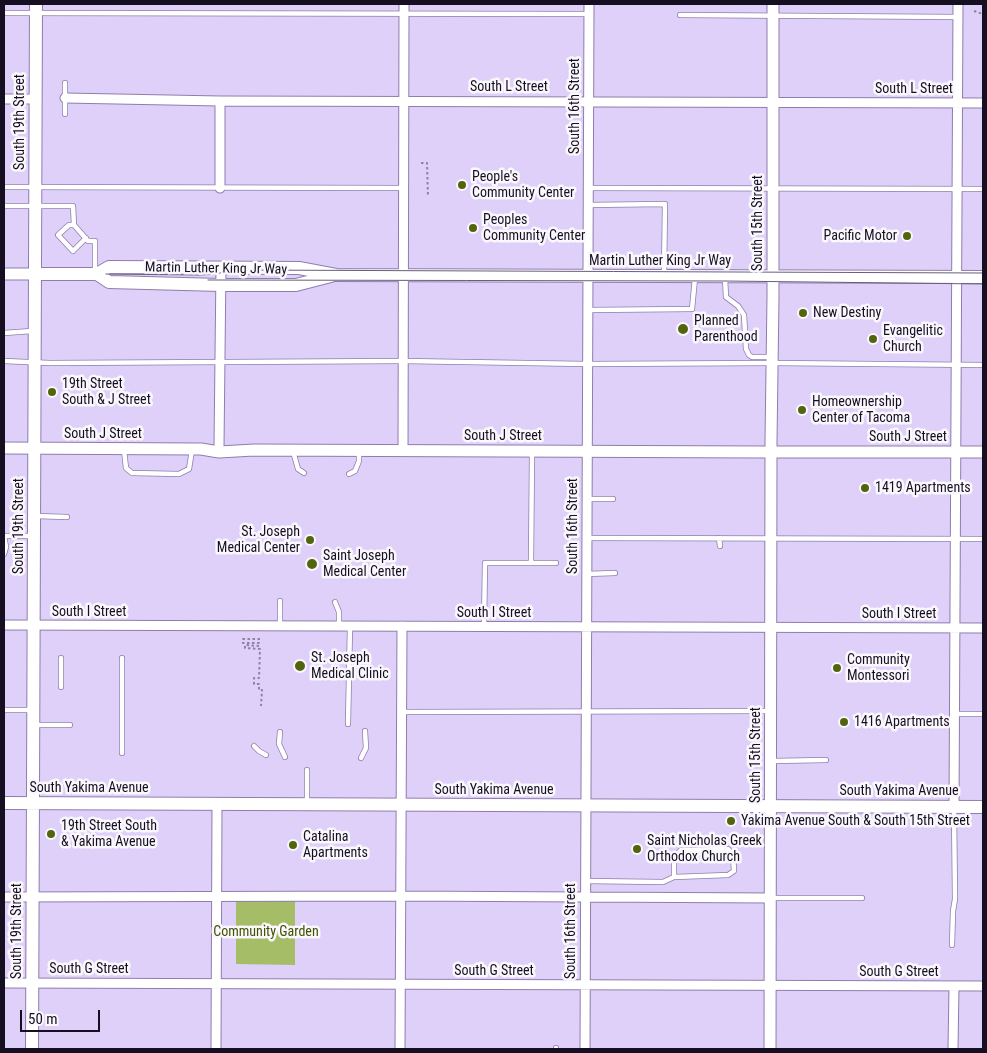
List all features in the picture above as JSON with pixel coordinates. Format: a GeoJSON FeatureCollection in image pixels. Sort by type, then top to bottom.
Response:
{"type":"FeatureCollection","features":[{"type":"Feature","properties":{"kind":"main road","name":"South 19th Street"},"geometry":{"type":"LineString","coordinates":[[32,1049],[36,8]]}},
{"type":"Feature","properties":{"kind":"main road","name":"Martin Luther King Jr Way"},"geometry":{"type":"LineString","coordinates":[[35,274],[96,274],[109,267],[221,267],[299,268],[336,275],[983,277]]}},
{"type":"Feature","properties":{"kind":"main road","name":"Martin Luther King Jr Way"},"geometry":{"type":"LineString","coordinates":[[96,274],[109,282],[221,285],[296,285],[336,275]]}},
{"type":"Feature","properties":{"kind":"main road","name":"South Yakima Avenue"},"geometry":{"type":"LineString","coordinates":[[4,803],[983,807]]}},
{"type":"Feature","properties":{"kind":"street","name":"South 16th Street"},"geometry":{"type":"LineString","coordinates":[[585,1049],[589,4]]}},
{"type":"Feature","properties":{"kind":"street"},"geometry":{"type":"LineString","coordinates":[[954,806],[958,4]]}},
{"type":"Feature","properties":{"kind":"street"},"geometry":{"type":"LineString","coordinates":[[403,450],[404,8]]}},
{"type":"Feature","properties":{"kind":"street","name":"South 15th Street"},"geometry":{"type":"LineString","coordinates":[[770,1049],[772,538],[770,452],[773,276],[773,10]]}},
{"type":"Feature","properties":{"kind":"street","name":"South L Street"},"geometry":{"type":"LineString","coordinates":[[65,98],[220,101],[983,103]]}},
{"type":"Feature","properties":{"kind":"street"},"geometry":{"type":"LineString","coordinates":[[4,99],[35,99]]}},
{"type":"Feature","properties":{"kind":"street"},"geometry":{"type":"LineString","coordinates":[[220,101],[220,188]]}},
{"type":"Feature","properties":{"kind":"street"},"geometry":{"type":"LineString","coordinates":[[218,446],[221,267]]}},
{"type":"Feature","properties":{"kind":"street","name":"Martin Luther King Jr Way"},"geometry":{"type":"LineString","coordinates":[[4,274],[35,274]]}},
{"type":"Feature","properties":{"kind":"street"},"geometry":{"type":"LineString","coordinates":[[197,449],[218,446],[242,450]]}},
{"type":"Feature","properties":{"kind":"street","name":"South J Street"},"geometry":{"type":"LineString","coordinates":[[4,448],[197,449]]}},
{"type":"Feature","properties":{"kind":"street"},"geometry":{"type":"LineString","coordinates":[[197,449],[218,452],[242,450]]}},
{"type":"Feature","properties":{"kind":"street","name":"South J Street"},"geometry":{"type":"LineString","coordinates":[[242,450],[983,452]]}},
{"type":"Feature","properties":{"kind":"street","name":"South I Street"},"geometry":{"type":"LineString","coordinates":[[4,625],[983,628]]}},
{"type":"Feature","properties":{"kind":"street"},"geometry":{"type":"LineString","coordinates":[[400,1049],[402,626]]}},
{"type":"Feature","properties":{"kind":"street"},"geometry":{"type":"LineString","coordinates":[[216,1049],[217,804]]}},
{"type":"Feature","properties":{"kind":"street"},"geometry":{"type":"LineString","coordinates":[[4,897],[401,896],[771,898]]}},
{"type":"Feature","properties":{"kind":"street","name":"South G Street"},"geometry":{"type":"LineString","coordinates":[[4,983],[983,986]]}},
{"type":"Feature","properties":{"kind":"street"},"geometry":{"type":"LineString","coordinates":[[953,1049],[954,986]]}},
{"type":"Feature","properties":{"kind":"lane"},"geometry":{"type":"LineString","coordinates":[[4,13],[36,8],[404,8],[589,14]]}},
{"type":"Feature","properties":{"kind":"lane"},"geometry":{"type":"LineString","coordinates":[[680,15],[773,10],[958,17]]}},
{"type":"Feature","properties":{"kind":"lane"},"geometry":{"type":"LineString","coordinates":[[65,83],[65,114]]}},
{"type":"Feature","properties":{"kind":"lane"},"geometry":{"type":"LineString","coordinates":[[4,187],[404,188]]}},
{"type":"Feature","properties":{"kind":"lane"},"geometry":{"type":"LineString","coordinates":[[588,188],[983,190]]}},
{"type":"Feature","properties":{"kind":"lane"},"geometry":{"type":"LineString","coordinates":[[588,205],[665,204],[664,276]]}},
{"type":"Feature","properties":{"kind":"lane"},"geometry":{"type":"LineString","coordinates":[[4,206],[73,206],[74,225],[77,232],[88,241],[95,241],[96,274]]}},
{"type":"Feature","properties":{"kind":"lane"},"geometry":{"type":"LineString","coordinates":[[74,225],[69,225],[58,235],[73,251],[86,238]]}},
{"type":"Feature","properties":{"kind":"lane"},"geometry":{"type":"LineString","coordinates":[[588,310],[692,309],[695,276]]}},
{"type":"Feature","properties":{"kind":"lane"},"geometry":{"type":"LineString","coordinates":[[725,276],[726,297],[738,306],[744,315],[746,349],[749,355],[772,360]]}},
{"type":"Feature","properties":{"kind":"lane"},"geometry":{"type":"LineString","coordinates":[[4,333],[35,330]]}},
{"type":"Feature","properties":{"kind":"lane"},"geometry":{"type":"LineString","coordinates":[[4,361],[403,361],[587,364],[772,360],[983,365]]}},
{"type":"Feature","properties":{"kind":"lane"},"geometry":{"type":"LineString","coordinates":[[124,449],[126,468],[132,473],[179,474],[189,469],[197,449]]}},
{"type":"Feature","properties":{"kind":"lane"},"geometry":{"type":"LineString","coordinates":[[293,450],[298,469],[304,473]]}},
{"type":"Feature","properties":{"kind":"lane"},"geometry":{"type":"LineString","coordinates":[[349,474],[355,471],[359,461],[359,450]]}},
{"type":"Feature","properties":{"kind":"lane"},"geometry":{"type":"LineString","coordinates":[[531,563],[532,451]]}},
{"type":"Feature","properties":{"kind":"lane"},"geometry":{"type":"LineString","coordinates":[[587,499],[613,498]]}},
{"type":"Feature","properties":{"kind":"lane"},"geometry":{"type":"LineString","coordinates":[[35,516],[67,517]]}},
{"type":"Feature","properties":{"kind":"lane"},"geometry":{"type":"LineString","coordinates":[[4,554],[6,547],[4,536],[35,536]]}},
{"type":"Feature","properties":{"kind":"lane"},"geometry":{"type":"LineString","coordinates":[[586,538],[983,539]]}},
{"type":"Feature","properties":{"kind":"lane"},"geometry":{"type":"LineString","coordinates":[[719,538],[720,546]]}},
{"type":"Feature","properties":{"kind":"lane"},"geometry":{"type":"LineString","coordinates":[[484,626],[485,563],[556,563]]}},
{"type":"Feature","properties":{"kind":"lane"},"geometry":{"type":"LineString","coordinates":[[586,574],[615,573]]}},
{"type":"Feature","properties":{"kind":"lane"},"geometry":{"type":"LineString","coordinates":[[280,601],[280,626]]}},
{"type":"Feature","properties":{"kind":"lane"},"geometry":{"type":"LineString","coordinates":[[335,602],[339,612],[339,626]]}},
{"type":"Feature","properties":{"kind":"lane"},"geometry":{"type":"LineString","coordinates":[[348,724],[350,626]]}},
{"type":"Feature","properties":{"kind":"lane"},"geometry":{"type":"LineString","coordinates":[[61,658],[61,687]]}},
{"type":"Feature","properties":{"kind":"lane"},"geometry":{"type":"LineString","coordinates":[[122,658],[122,753]]}},
{"type":"Feature","properties":{"kind":"lane"},"geometry":{"type":"LineString","coordinates":[[4,710],[33,710]]}},
{"type":"Feature","properties":{"kind":"lane"},"geometry":{"type":"LineString","coordinates":[[402,712],[771,711]]}},
{"type":"Feature","properties":{"kind":"lane"},"geometry":{"type":"LineString","coordinates":[[955,714],[983,714]]}},
{"type":"Feature","properties":{"kind":"lane"},"geometry":{"type":"LineString","coordinates":[[33,725],[70,725]]}},
{"type":"Feature","properties":{"kind":"lane"},"geometry":{"type":"LineString","coordinates":[[361,758],[366,748],[365,731]]}},
{"type":"Feature","properties":{"kind":"lane"},"geometry":{"type":"LineString","coordinates":[[280,732],[278,744],[285,756]]}},
{"type":"Feature","properties":{"kind":"lane"},"geometry":{"type":"LineString","coordinates":[[254,746],[266,755]]}},
{"type":"Feature","properties":{"kind":"lane"},"geometry":{"type":"LineString","coordinates":[[771,761],[826,760]]}},
{"type":"Feature","properties":{"kind":"lane"},"geometry":{"type":"LineString","coordinates":[[307,770],[307,804]]}},
{"type":"Feature","properties":{"kind":"lane"},"geometry":{"type":"LineString","coordinates":[[952,945],[955,899],[954,806]]}},
{"type":"Feature","properties":{"kind":"lane"},"geometry":{"type":"LineString","coordinates":[[585,881],[663,882],[674,878],[728,875],[734,871],[734,855],[728,849],[681,850],[674,857],[674,878]]}},
{"type":"Feature","properties":{"kind":"lane"},"geometry":{"type":"LineString","coordinates":[[771,898],[862,898]]}},
{"type":"Feature","properties":{"kind":"path"},"geometry":{"type":"LineString","coordinates":[[974,10],[983,14]]}},
{"type":"Feature","properties":{"kind":"path"},"geometry":{"type":"LineString","coordinates":[[421,163],[427,163],[428,197]]}},
{"type":"Feature","properties":{"kind":"path"},"geometry":{"type":"LineString","coordinates":[[260,639],[243,639],[243,643],[259,643],[259,646],[245,646],[245,648],[260,648],[259,678],[254,678],[254,684],[259,684],[259,690],[262,690],[261,706]]}},
{"type":"Feature","properties":{"kind":"green space","name":"Community Garden"},"geometry":{"type":"Polygon","coordinates":[[[236,900],[295,900],[295,965],[236,964],[236,900]]]}},
{"type":"Feature","properties":{"kind":"tram line"},"geometry":{"type":"LineString","coordinates":[[106,274],[199,275],[216,274],[231,270],[983,273]]}},
{"type":"Feature","properties":{"kind":"tram line"},"geometry":{"type":"LineString","coordinates":[[208,280],[725,281],[983,284]]}},
{"type":"Feature","properties":{"kind":"place","name":"People's Community Center"},"geometry":{"type":"Point","coordinates":[462,185]}},
{"type":"Feature","properties":{"kind":"place","name":"Peoples Community Center"},"geometry":{"type":"Point","coordinates":[473,228]}},
{"type":"Feature","properties":{"kind":"place","name":"Pacific Motor"},"geometry":{"type":"Point","coordinates":[907,236]}},
{"type":"Feature","properties":{"kind":"place","name":"New Destiny"},"geometry":{"type":"Point","coordinates":[803,313]}},
{"type":"Feature","properties":{"kind":"place","name":"Planned Parenthood"},"geometry":{"type":"Point","coordinates":[683,329]}},
{"type":"Feature","properties":{"kind":"place","name":"Evangelitic Church"},"geometry":{"type":"Point","coordinates":[873,339]}},
{"type":"Feature","properties":{"kind":"place","name":"19th Street South & J Street"},"geometry":{"type":"Point","coordinates":[52,392]}},
{"type":"Feature","properties":{"kind":"place","name":"Homeownership Center of Tacoma"},"geometry":{"type":"Point","coordinates":[802,410]}},
{"type":"Feature","properties":{"kind":"place","name":"1419 Apartments"},"geometry":{"type":"Point","coordinates":[865,488]}},
{"type":"Feature","properties":{"kind":"place","name":"St. Joseph Medical Center"},"geometry":{"type":"Point","coordinates":[310,540]}},
{"type":"Feature","properties":{"kind":"place","name":"Saint Joseph Medical Center"},"geometry":{"type":"Point","coordinates":[312,564]}},
{"type":"Feature","properties":{"kind":"place","name":"St. Joseph Medical Clinic"},"geometry":{"type":"Point","coordinates":[300,666]}},
{"type":"Feature","properties":{"kind":"place","name":"Community Montessori"},"geometry":{"type":"Point","coordinates":[837,668]}},
{"type":"Feature","properties":{"kind":"place","name":"1416 Apartments"},"geometry":{"type":"Point","coordinates":[844,722]}},
{"type":"Feature","properties":{"kind":"place","name":"Yakima Avenue South & South 15th Street"},"geometry":{"type":"Point","coordinates":[731,821]}},
{"type":"Feature","properties":{"kind":"place","name":"19th Street South & Yakima Avenue"},"geometry":{"type":"Point","coordinates":[51,834]}},
{"type":"Feature","properties":{"kind":"place","name":"Catalina Apartments"},"geometry":{"type":"Point","coordinates":[293,845]}},
{"type":"Feature","properties":{"kind":"place","name":"Saint Nicholas Greek Orthodox Church"},"geometry":{"type":"Point","coordinates":[637,849]}}]}
